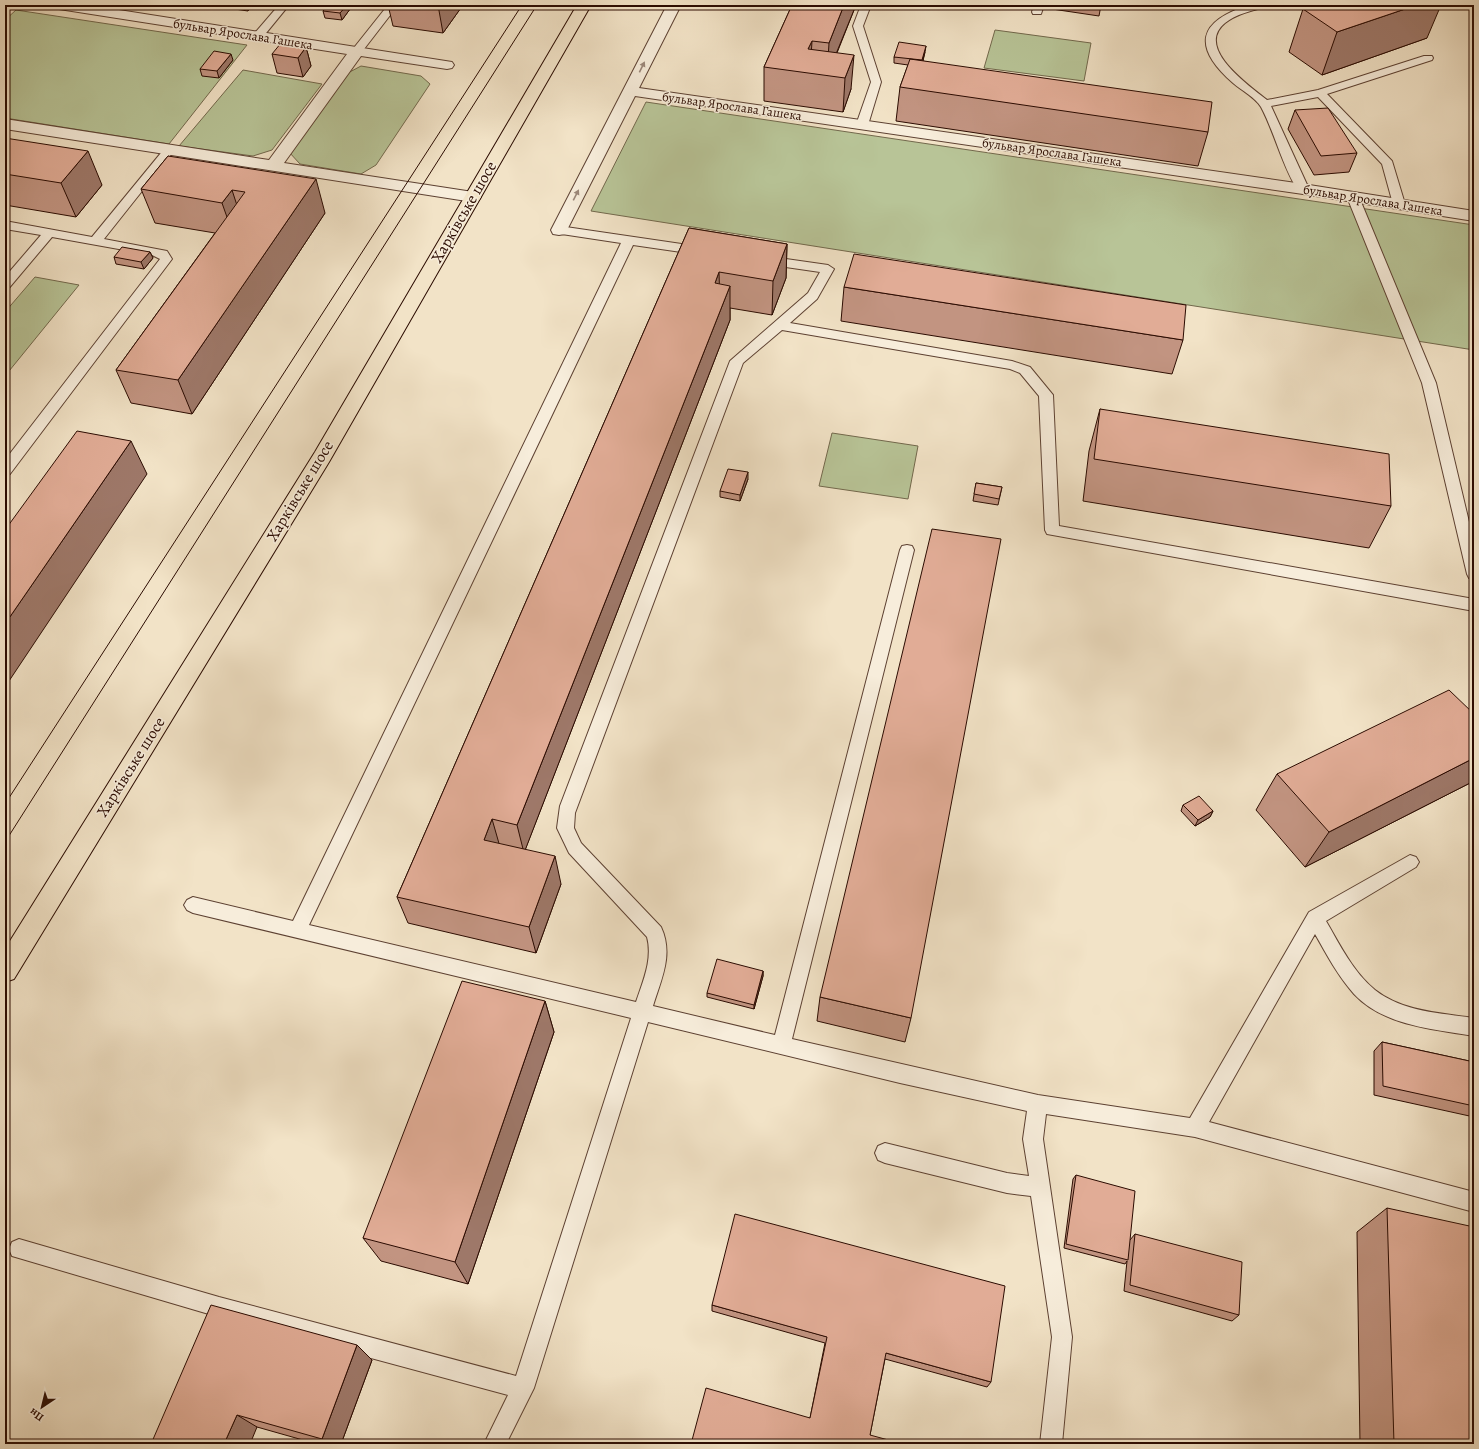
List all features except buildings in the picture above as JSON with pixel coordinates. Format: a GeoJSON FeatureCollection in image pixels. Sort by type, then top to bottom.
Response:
{"type":"FeatureCollection","features":[{"type":"Feature","properties":{"kind":"main road","name":"Харківське шосе"},"geometry":{"type":"LineString","coordinates":[[5,970],[322,456],[584,5]]}},
{"type":"Feature","properties":{"kind":"street","name":"бульвар Ярослава Гашека"},"geometry":{"type":"LineString","coordinates":[[59,5],[447,65]]}},
{"type":"Feature","properties":{"kind":"street"},"geometry":{"type":"LineString","coordinates":[[558,230],[674,5]]}},
{"type":"Feature","properties":{"kind":"street"},"geometry":{"type":"LineString","coordinates":[[273,166],[357,51]]}},
{"type":"Feature","properties":{"kind":"street","name":"бульвар Ярослава Гашека"},"geometry":{"type":"LineString","coordinates":[[630,91],[1303,189],[1474,216]]}},
{"type":"Feature","properties":{"kind":"street"},"geometry":{"type":"LineString","coordinates":[[5,124],[473,197]]}},
{"type":"Feature","properties":{"kind":"lane"},"geometry":{"type":"LineString","coordinates":[[258,36],[284,5]]}},
{"type":"Feature","properties":{"kind":"lane"},"geometry":{"type":"LineString","coordinates":[[357,51],[393,5]]}},
{"type":"Feature","properties":{"kind":"lane"},"geometry":{"type":"LineString","coordinates":[[862,125],[876,82],[858,26],[866,5]]}},
{"type":"Feature","properties":{"kind":"lane"},"geometry":{"type":"LineString","coordinates":[[1261,5],[1232,14],[1216,25],[1210,40],[1211,52],[1226,69],[1265,104],[1303,189]]}},
{"type":"Feature","properties":{"kind":"lane"},"geometry":{"type":"LineString","coordinates":[[1265,104],[1320,93],[1428,58]]}},
{"type":"Feature","properties":{"kind":"lane"},"geometry":{"type":"LineString","coordinates":[[1320,93],[1388,163],[1399,204]]}},
{"type":"Feature","properties":{"kind":"lane"},"geometry":{"type":"LineString","coordinates":[[96,240],[169,150]]}},
{"type":"Feature","properties":{"kind":"lane"},"geometry":{"type":"LineString","coordinates":[[1354,197],[1429,383],[1474,574]]}},
{"type":"Feature","properties":{"kind":"lane"},"geometry":{"type":"LineString","coordinates":[[5,225],[153,251],[163,254],[166,259],[5,470]]}},
{"type":"Feature","properties":{"kind":"lane"},"geometry":{"type":"LineString","coordinates":[[558,230],[713,252]]}},
{"type":"Feature","properties":{"kind":"lane"},"geometry":{"type":"LineString","coordinates":[[5,285],[50,232]]}},
{"type":"Feature","properties":{"kind":"lane"},"geometry":{"type":"LineString","coordinates":[[298,930],[629,240]]}},
{"type":"Feature","properties":{"kind":"lane"},"geometry":{"type":"LineString","coordinates":[[495,1444],[523,1388],[643,1011],[657,964],[659,947],[655,933],[575,848],[566,834],[564,820],[570,798],[737,361],[813,296],[828,270],[750,258]]}},
{"type":"Feature","properties":{"kind":"lane"},"geometry":{"type":"LineString","coordinates":[[779,325],[1012,365],[1025,370],[1046,395],[1052,530],[1474,605]]}},
{"type":"Feature","properties":{"kind":"lane"},"geometry":{"type":"LineString","coordinates":[[781,1046],[907,550]]}},
{"type":"Feature","properties":{"kind":"lane"},"geometry":{"type":"LineString","coordinates":[[1195,1128],[1315,918],[1410,862]]}},
{"type":"Feature","properties":{"kind":"lane"},"geometry":{"type":"LineString","coordinates":[[193,904],[643,1011],[781,1046],[1038,1104],[1195,1128],[1474,1202]]}},
{"type":"Feature","properties":{"kind":"lane"},"geometry":{"type":"LineString","coordinates":[[1315,918],[1354,980],[1370,996],[1395,1010],[1474,1028]]}},
{"type":"Feature","properties":{"kind":"lane"},"geometry":{"type":"LineString","coordinates":[[1038,1104],[1033,1138],[1062,1336],[1051,1444]]}},
{"type":"Feature","properties":{"kind":"lane"},"geometry":{"type":"LineString","coordinates":[[884,1153],[1007,1183],[1041,1187]]}},
{"type":"Feature","properties":{"kind":"lane"},"geometry":{"type":"LineString","coordinates":[[19,1249],[219,1307],[523,1388]]}},
{"type":"Feature","properties":{"kind":"green space"},"geometry":{"type":"Polygon","coordinates":[[[16,10],[247,45],[169,144],[5,118],[5,20],[16,10]]]}},
{"type":"Feature","properties":{"kind":"green space"},"geometry":{"type":"Polygon","coordinates":[[[995,30],[1091,43],[1084,81],[984,68],[995,30]]]}},
{"type":"Feature","properties":{"kind":"green space"},"geometry":{"type":"Polygon","coordinates":[[[361,66],[421,76],[430,84],[376,165],[361,174],[300,164],[289,152],[346,74],[361,66]]]}},
{"type":"Feature","properties":{"kind":"green space"},"geometry":{"type":"Polygon","coordinates":[[[243,70],[322,84],[272,150],[253,156],[179,146],[243,70]]]}},
{"type":"Feature","properties":{"kind":"green space"},"geometry":{"type":"Polygon","coordinates":[[[646,102],[1474,225],[1474,350],[591,211],[646,102]]]}},
{"type":"Feature","properties":{"kind":"green space"},"geometry":{"type":"Polygon","coordinates":[[[35,277],[79,285],[5,376],[5,312],[35,277]]]}},
{"type":"Feature","properties":{"kind":"green space"},"geometry":{"type":"Polygon","coordinates":[[[832,433],[918,446],[908,499],[819,486],[832,433]]]}},
{"type":"Feature","properties":{"kind":"tram line"},"geometry":{"type":"LineString","coordinates":[[5,804],[522,5]]}},
{"type":"Feature","properties":{"kind":"tram line"},"geometry":{"type":"LineString","coordinates":[[5,842],[537,5]]}}]}
